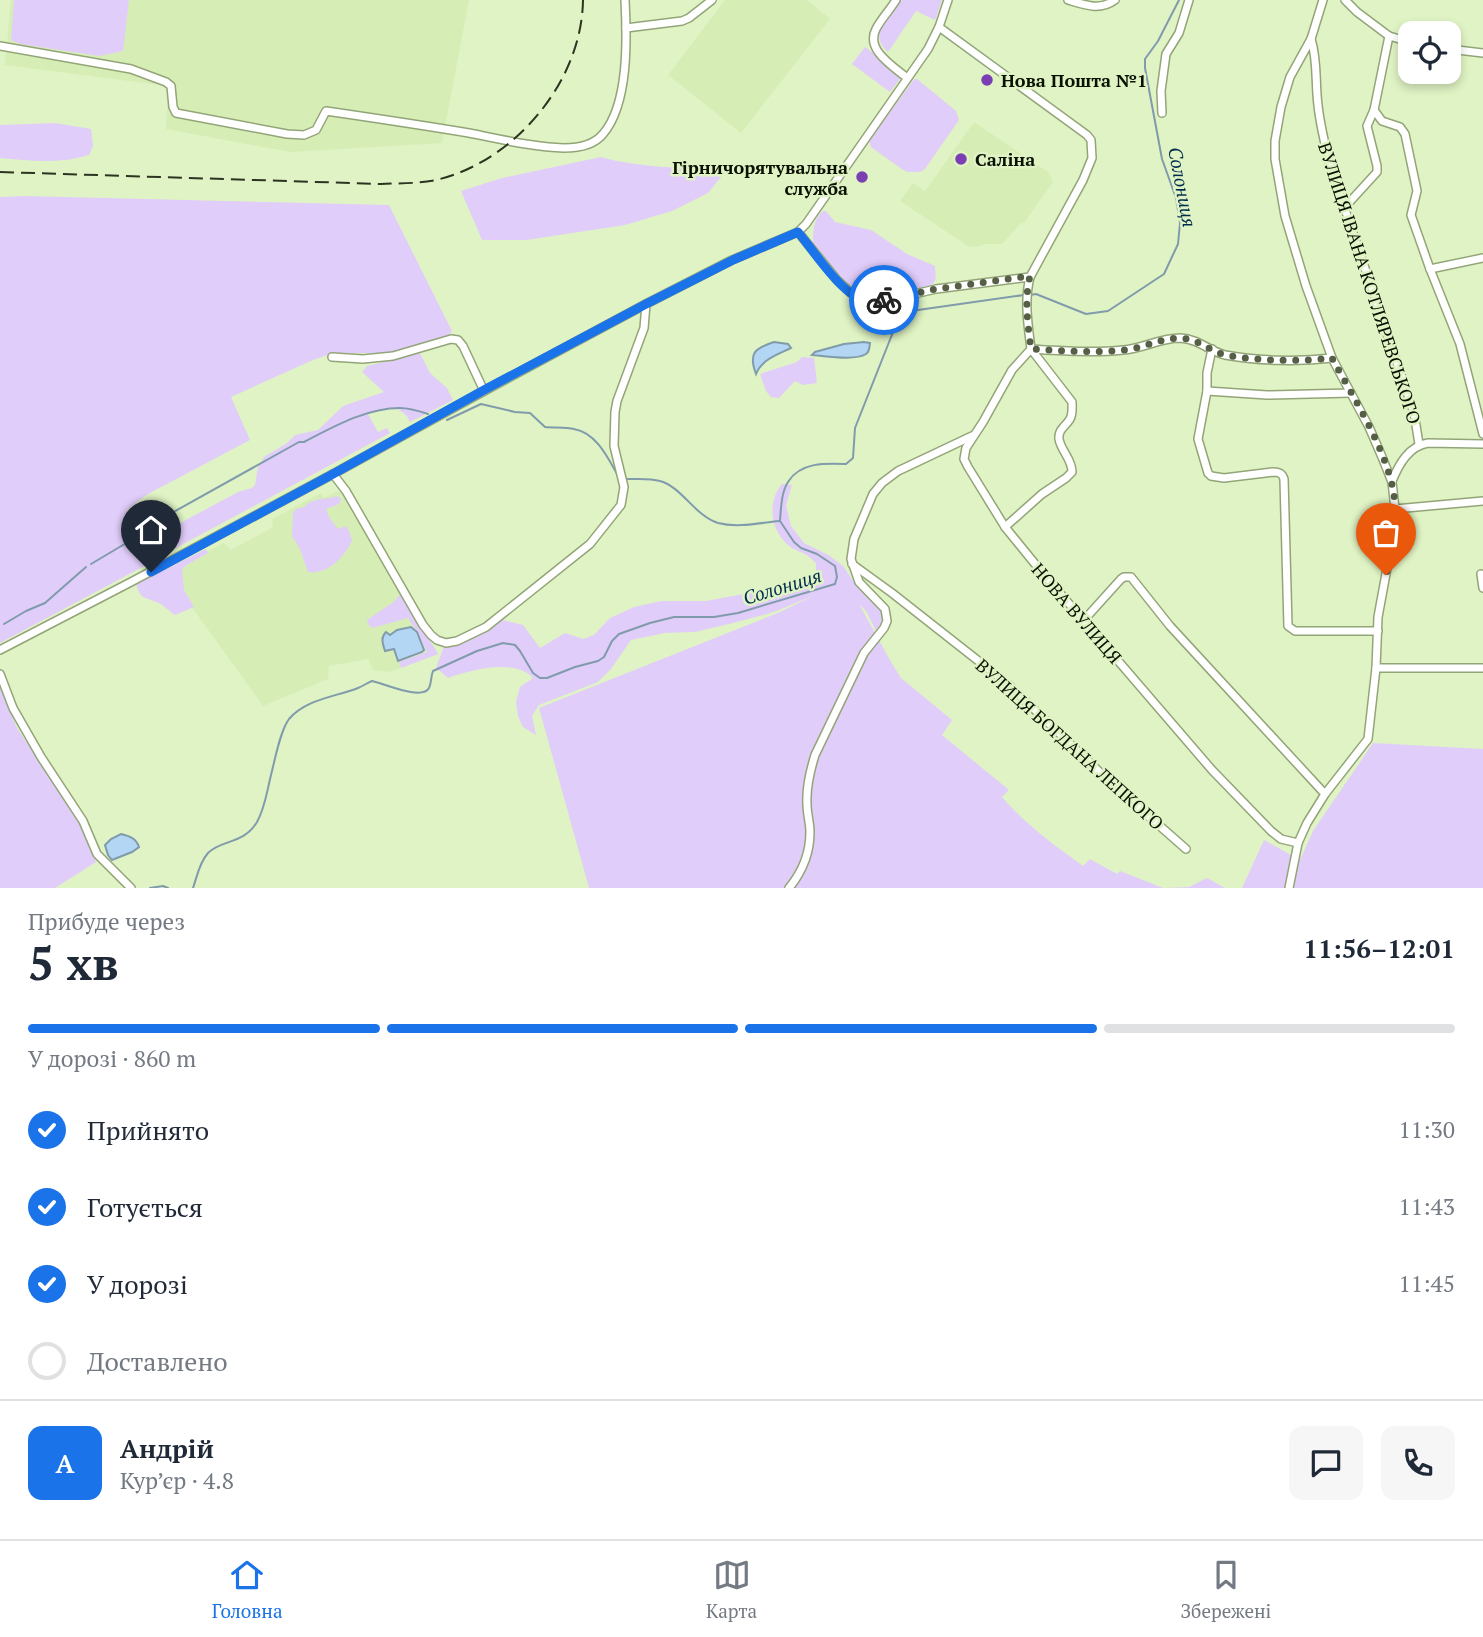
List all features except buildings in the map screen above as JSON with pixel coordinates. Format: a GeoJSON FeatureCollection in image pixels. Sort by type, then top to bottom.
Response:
{"type":"FeatureCollection","features":[{"type":"Feature","properties":{"kind":"street"},"geometry":{"type":"LineString","coordinates":[[0,46],[131,69],[171,86],[176,113],[287,134],[304,135],[316,130],[326,111],[565,148],[584,146],[601,137],[612,121],[621,97],[626,28],[625,0]]}},
{"type":"Feature","properties":{"kind":"street"},"geometry":{"type":"LineString","coordinates":[[626,28],[682,21],[712,0]]}},
{"type":"Feature","properties":{"kind":"street"},"geometry":{"type":"LineString","coordinates":[[896,0],[875,31],[874,47],[907,78]]}},
{"type":"Feature","properties":{"kind":"street"},"geometry":{"type":"LineString","coordinates":[[0,650],[646,304],[733,260],[798,232],[928,49],[948,0]]}},
{"type":"Feature","properties":{"kind":"street"},"geometry":{"type":"LineString","coordinates":[[1068,0],[1100,7],[1115,0]]}},
{"type":"Feature","properties":{"kind":"street"},"geometry":{"type":"LineString","coordinates":[[1163,113],[1161,91],[1166,54],[1179,33],[1189,0]]}},
{"type":"Feature","properties":{"kind":"street"},"geometry":{"type":"LineString","coordinates":[[1289,888],[1298,843],[1307,823],[1325,793],[1368,739],[1377,668],[1378,617],[1395,509],[1392,482],[1369,427],[1332,358],[1306,286],[1289,228],[1275,159],[1281,107],[1290,77],[1311,39],[1323,0]]}},
{"type":"Feature","properties":{"kind":"street"},"geometry":{"type":"LineString","coordinates":[[1345,0],[1389,36],[1398,39]]}},
{"type":"Feature","properties":{"kind":"street"},"geometry":{"type":"LineString","coordinates":[[939,27],[1087,135],[1091,141],[1092,158],[1083,180],[1030,276],[1027,289],[1031,349],[1072,401],[1070,419],[1061,428],[1059,438],[1071,461],[1072,472],[1023,509],[1005,527]]}},
{"type":"Feature","properties":{"kind":"street"},"geometry":{"type":"LineString","coordinates":[[1345,207],[1377,172],[1367,127],[1374,110],[1389,36]]}},
{"type":"Feature","properties":{"kind":"street","name":"ВУЛИЦЯ ІВАНА КОТЛЯРЕВСЬКОГО"},"geometry":{"type":"LineString","coordinates":[[1311,39],[1317,103],[1330,165],[1414,413],[1419,444]]}},
{"type":"Feature","properties":{"kind":"street"},"geometry":{"type":"LineString","coordinates":[[1461,50],[1483,53]]}},
{"type":"Feature","properties":{"kind":"street"},"geometry":{"type":"LineString","coordinates":[[1374,110],[1382,121],[1400,127],[1405,134],[1417,191],[1411,215],[1460,344],[1483,434]]}},
{"type":"Feature","properties":{"kind":"street"},"geometry":{"type":"LineString","coordinates":[[798,232],[838,280],[851,293],[866,300],[888,300],[936,289],[1030,276]]}},
{"type":"Feature","properties":{"kind":"street"},"geometry":{"type":"LineString","coordinates":[[1430,269],[1483,258]]}},
{"type":"Feature","properties":{"kind":"street"},"geometry":{"type":"LineString","coordinates":[[333,474],[346,491],[430,635],[437,640],[450,642],[486,627],[590,544],[621,505],[624,487],[614,446],[615,412],[644,328],[646,304]]}},
{"type":"Feature","properties":{"kind":"street"},"geometry":{"type":"LineString","coordinates":[[1031,349],[1125,350],[1182,338],[1224,355],[1303,361],[1332,358]]}},
{"type":"Feature","properties":{"kind":"street"},"geometry":{"type":"LineString","coordinates":[[331,357],[363,359],[393,356],[451,339],[463,346],[484,390]]}},
{"type":"Feature","properties":{"kind":"street","name":"НОВА ВУЛИЦЯ"},"geometry":{"type":"LineString","coordinates":[[1031,349],[1012,370],[966,448],[964,459],[1005,527],[1212,769],[1271,831],[1281,839],[1298,843]]}},
{"type":"Feature","properties":{"kind":"street"},"geometry":{"type":"LineString","coordinates":[[1212,349],[1198,439],[1211,477],[1279,472],[1284,478],[1288,626],[1295,631],[1378,631]]}},
{"type":"Feature","properties":{"kind":"street"},"geometry":{"type":"LineString","coordinates":[[1207,390],[1267,395],[1351,393]]}},
{"type":"Feature","properties":{"kind":"street"},"geometry":{"type":"LineString","coordinates":[[789,888],[802,870],[807,855],[810,832],[806,805],[807,789],[815,755],[864,653],[887,621],[885,609],[859,582],[852,564],[854,539],[873,494],[882,483],[898,471],[974,435]]}},
{"type":"Feature","properties":{"kind":"street"},"geometry":{"type":"LineString","coordinates":[[1392,482],[1407,454],[1419,444],[1483,444]]}},
{"type":"Feature","properties":{"kind":"street"},"geometry":{"type":"LineString","coordinates":[[1395,509],[1483,501]]}},
{"type":"Feature","properties":{"kind":"street","name":"ВУЛИЦЯ БОГДАНА ЛЕПКОГО"},"geometry":{"type":"LineString","coordinates":[[852,564],[1009,685],[1111,783],[1186,849]]}},
{"type":"Feature","properties":{"kind":"street"},"geometry":{"type":"LineString","coordinates":[[1481,574],[1483,588]]}},
{"type":"Feature","properties":{"kind":"street"},"geometry":{"type":"LineString","coordinates":[[1084,620],[1121,579],[1131,578],[1170,626],[1325,793]]}},
{"type":"Feature","properties":{"kind":"street"},"geometry":{"type":"LineString","coordinates":[[1377,668],[1483,668]]}},
{"type":"Feature","properties":{"kind":"street"},"geometry":{"type":"LineString","coordinates":[[0,674],[13,708],[83,821],[97,854],[131,888]]}},
{"type":"Feature","properties":{"kind":"shaded area"},"geometry":{"type":"Polygon","coordinates":[[[11,0],[469,0],[442,143],[290,152],[166,129],[168,86],[5,65],[11,0]]]}},
{"type":"Feature","properties":{"kind":"shaded area"},"geometry":{"type":"Polygon","coordinates":[[[14,0],[129,0],[123,51],[99,56],[20,44],[11,40],[14,0]]]}},
{"type":"Feature","properties":{"kind":"shaded area"},"geometry":{"type":"Polygon","coordinates":[[[725,0],[807,0],[830,19],[741,133],[668,75],[725,0]]]}},
{"type":"Feature","properties":{"kind":"shaded area"},"geometry":{"type":"Polygon","coordinates":[[[898,0],[942,0],[935,20],[916,11],[888,52],[879,39],[879,32],[884,19],[898,0]]]}},
{"type":"Feature","properties":{"kind":"shaded area"},"geometry":{"type":"Polygon","coordinates":[[[865,47],[903,75],[890,92],[852,64],[865,47]]]}},
{"type":"Feature","properties":{"kind":"shaded area"},"geometry":{"type":"Polygon","coordinates":[[[914,79],[956,111],[959,120],[925,169],[908,172],[871,147],[869,141],[914,79]]]}},
{"type":"Feature","properties":{"kind":"shaded area"},"geometry":{"type":"Polygon","coordinates":[[[974,122],[1048,172],[1053,182],[1024,223],[1022,222],[1002,244],[968,246],[900,201],[913,183],[925,191],[974,122]]]}},
{"type":"Feature","properties":{"kind":"shaded area"},"geometry":{"type":"Polygon","coordinates":[[[55,123],[91,129],[93,146],[89,155],[56,161],[0,158],[0,125],[55,123]]]}},
{"type":"Feature","properties":{"kind":"shaded area"},"geometry":{"type":"Polygon","coordinates":[[[601,157],[645,165],[719,168],[721,177],[708,193],[672,211],[625,225],[527,240],[482,240],[461,191],[502,178],[601,157]]]}},
{"type":"Feature","properties":{"kind":"shaded area"},"geometry":{"type":"Polygon","coordinates":[[[0,197],[389,205],[452,331],[449,335],[388,353],[333,353],[231,397],[250,440],[146,495],[127,510],[150,563],[0,643],[0,197]]]}},
{"type":"Feature","properties":{"kind":"shaded area"},"geometry":{"type":"Polygon","coordinates":[[[823,211],[835,222],[871,230],[907,254],[935,266],[935,281],[931,285],[889,295],[872,296],[858,292],[837,273],[813,244],[815,222],[823,211]]]}},
{"type":"Feature","properties":{"kind":"shaded area"},"geometry":{"type":"Polygon","coordinates":[[[420,353],[430,373],[447,388],[453,400],[410,422],[397,408],[368,414],[378,432],[387,428],[390,433],[159,557],[151,549],[154,543],[184,521],[238,492],[252,488],[264,457],[295,435],[318,430],[343,406],[384,392],[362,372],[367,366],[420,353]]]}},
{"type":"Feature","properties":{"kind":"shaded area"},"geometry":{"type":"Polygon","coordinates":[[[802,357],[814,358],[817,383],[803,385],[795,381],[779,398],[771,397],[760,374],[797,362],[802,357]]]}},
{"type":"Feature","properties":{"kind":"shaded area"},"geometry":{"type":"Polygon","coordinates":[[[782,484],[792,485],[786,505],[791,526],[804,543],[843,566],[856,585],[881,611],[884,622],[877,633],[866,611],[859,604],[901,678],[952,720],[942,735],[1009,790],[1002,797],[1020,816],[1083,866],[1090,859],[1117,874],[1120,871],[1163,888],[589,888],[539,708],[778,613],[815,595],[774,612],[733,623],[695,632],[665,633],[631,640],[611,669],[598,682],[539,705],[532,716],[536,735],[523,727],[516,702],[520,687],[533,678],[515,668],[504,667],[480,669],[448,678],[436,668],[444,646],[487,630],[503,620],[523,625],[540,648],[565,633],[583,639],[594,635],[610,618],[634,607],[661,601],[706,601],[808,582],[816,574],[816,563],[788,545],[774,523],[774,499],[782,484]]]}},
{"type":"Feature","properties":{"kind":"shaded area"},"geometry":{"type":"Polygon","coordinates":[[[337,491],[342,493],[438,654],[390,672],[373,670],[368,659],[329,666],[328,679],[263,706],[168,574],[223,543],[231,550],[273,527],[272,519],[321,493],[324,498],[337,491]]]}},
{"type":"Feature","properties":{"kind":"shaded area"},"geometry":{"type":"Polygon","coordinates":[[[336,496],[341,498],[339,504],[326,509],[338,529],[346,526],[352,541],[329,568],[308,572],[292,536],[293,513],[310,502],[336,496]]]}},
{"type":"Feature","properties":{"kind":"shaded area"},"geometry":{"type":"Polygon","coordinates":[[[206,549],[208,553],[182,570],[184,590],[194,607],[175,615],[139,593],[136,584],[206,549]]]}},
{"type":"Feature","properties":{"kind":"shaded area"},"geometry":{"type":"Polygon","coordinates":[[[401,593],[438,654],[401,668],[399,662],[427,652],[408,618],[372,628],[367,620],[395,601],[401,593]]]}},
{"type":"Feature","properties":{"kind":"shaded area"},"geometry":{"type":"Polygon","coordinates":[[[0,687],[17,728],[83,828],[96,862],[55,888],[0,888],[0,687]]]}},
{"type":"Feature","properties":{"kind":"shaded area"},"geometry":{"type":"Polygon","coordinates":[[[1373,743],[1483,749],[1483,888],[1242,888],[1264,840],[1300,860],[1313,831],[1373,743]]]}},
{"type":"Feature","properties":{"kind":"shaded area"},"geometry":{"type":"Polygon","coordinates":[[[1207,878],[1225,888],[1163,888],[1189,887],[1207,878]]]}},
{"type":"Feature","properties":{"kind":"water"},"geometry":{"type":"Polygon","coordinates":[[[774,342],[788,344],[791,348],[766,361],[756,374],[753,361],[755,352],[774,342]]]}},
{"type":"Feature","properties":{"kind":"water"},"geometry":{"type":"Polygon","coordinates":[[[870,343],[869,349],[861,356],[840,358],[812,355],[844,344],[870,343]]]}},
{"type":"Feature","properties":{"kind":"water"},"geometry":{"type":"Polygon","coordinates":[[[411,627],[417,632],[424,650],[398,661],[394,649],[385,651],[383,637],[386,632],[390,635],[397,630],[411,627]]]}},
{"type":"Feature","properties":{"kind":"water"},"geometry":{"type":"Polygon","coordinates":[[[121,834],[134,839],[139,847],[112,860],[105,845],[121,834]]]}},
{"type":"Feature","properties":{"kind":"waterway","name":"Солониця"},"geometry":{"type":"LineString","coordinates":[[1030,295],[1036,294],[1086,314],[1108,311],[1164,274],[1178,244],[1180,223],[1176,198],[1162,159],[1145,59],[1158,41],[1179,0]]}},
{"type":"Feature","properties":{"kind":"waterway","name":"Солониця"},"geometry":{"type":"LineString","coordinates":[[193,888],[200,866],[208,853],[245,835],[257,822],[286,724],[296,712],[312,703],[372,681],[411,692],[425,692],[430,687],[433,671],[477,651],[503,643],[515,645],[533,673],[540,678],[547,678],[598,661],[604,657],[619,634],[650,623],[674,617],[714,617],[738,613],[835,584],[835,566],[817,554],[801,548],[780,521],[788,482],[793,475],[806,467],[846,464],[853,458],[855,428],[901,316],[911,311],[1024,295]]}},
{"type":"Feature","properties":{"kind":"waterway"},"geometry":{"type":"LineString","coordinates":[[447,420],[481,404],[530,413],[545,427],[574,429],[589,435],[600,446],[617,474]]}},
{"type":"Feature","properties":{"kind":"waterway"},"geometry":{"type":"LineString","coordinates":[[135,538],[152,524],[299,442],[350,419],[375,411],[400,408],[428,414]]}},
{"type":"Feature","properties":{"kind":"waterway"},"geometry":{"type":"LineString","coordinates":[[627,479],[652,479],[668,484],[702,514],[718,523],[741,525],[779,521]]}},
{"type":"Feature","properties":{"kind":"waterway"},"geometry":{"type":"LineString","coordinates":[[91,564],[128,542]]}},
{"type":"Feature","properties":{"kind":"waterway"},"geometry":{"type":"LineString","coordinates":[[4,624],[45,603],[86,567]]}},
{"type":"Feature","properties":{"kind":"waterway","name":"Солониця"},"geometry":{"type":"LineString","coordinates":[[150,888],[168,888]]}},
{"type":"Feature","properties":{"kind":"railway"},"geometry":{"type":"LineString","coordinates":[[0,172],[381,184],[418,183],[440,179],[468,169],[495,154],[519,135],[540,112],[558,87],[571,59],[580,30],[583,0]]}},
{"type":"Feature","properties":{"kind":"way so far"},"geometry":{"type":"LineString","coordinates":[[884,300],[936,289],[1030,276],[1027,310],[1031,349],[1125,350],[1182,338],[1206,345],[1224,355],[1303,361],[1332,358],[1369,427],[1392,482],[1394,528],[1386,575]]}},
{"type":"Feature","properties":{"kind":"place","name":"Нова Пошта №1"},"geometry":{"type":"Point","coordinates":[987,80]}},
{"type":"Feature","properties":{"kind":"place","name":"Саліна"},"geometry":{"type":"Point","coordinates":[961,159]}},
{"type":"Feature","properties":{"kind":"place","name":"Гірничорятувальна служба"},"geometry":{"type":"Point","coordinates":[862,177]}},
{"type":"Feature","properties":{"kind":"route"},"geometry":{"type":"LineString","coordinates":[[151,572],[646,304],[733,260],[798,232],[851,293],[866,300],[884,300]]}}]}
